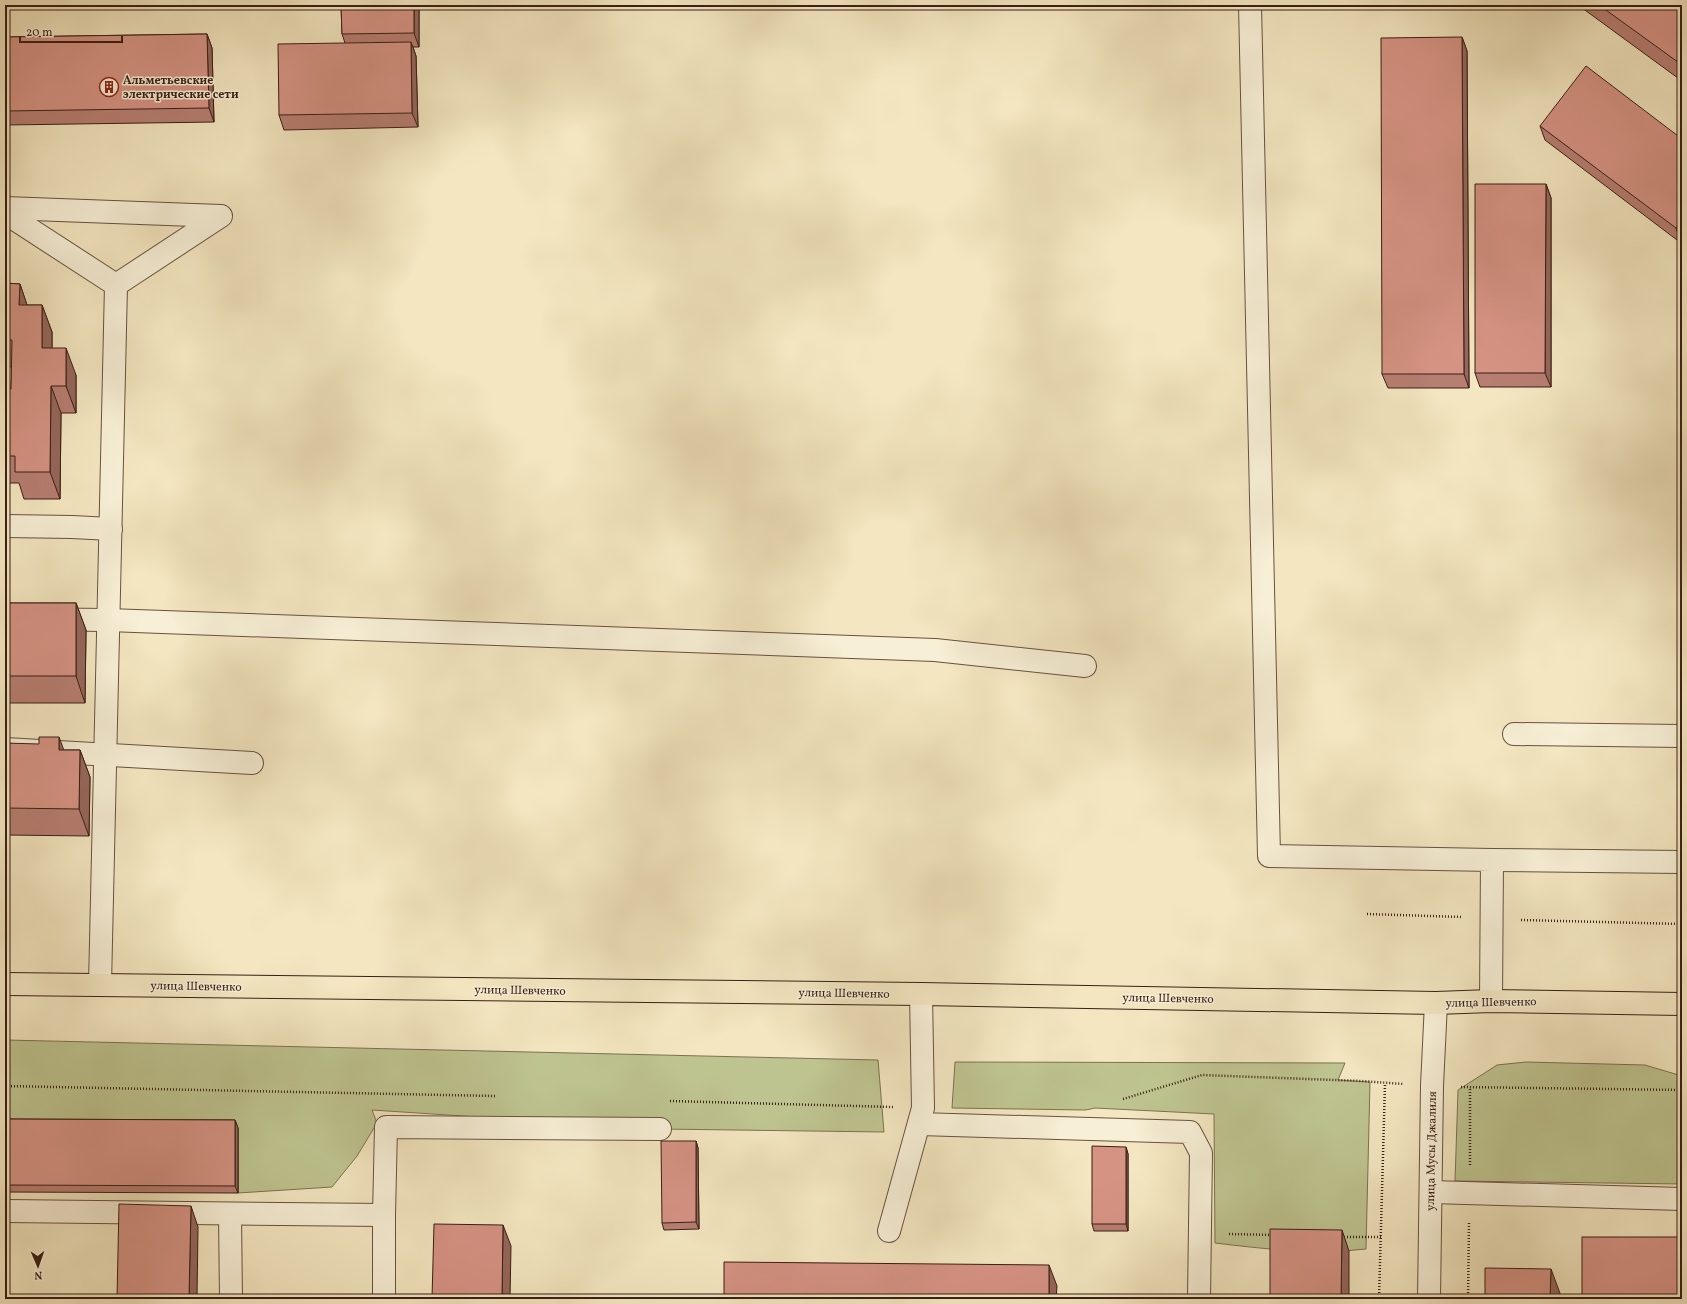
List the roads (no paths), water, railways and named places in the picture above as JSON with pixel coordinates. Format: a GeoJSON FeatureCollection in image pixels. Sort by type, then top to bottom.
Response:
{"type":"FeatureCollection","features":[{"type":"Feature","properties":{"kind":"main road","name":"улица Шевченко"},"geometry":{"type":"LineString","coordinates":[[5,984],[921,994],[1436,1003],[1491,1001],[1682,1004]]}},
{"type":"Feature","properties":{"kind":"street"},"geometry":{"type":"LineString","coordinates":[[1250,5],[1269,856],[1682,862]]}},
{"type":"Feature","properties":{"kind":"street"},"geometry":{"type":"LineString","coordinates":[[5,208],[221,216],[116,285]]}},
{"type":"Feature","properties":{"kind":"street"},"geometry":{"type":"LineString","coordinates":[[5,213],[116,285]]}},
{"type":"Feature","properties":{"kind":"street"},"geometry":{"type":"LineString","coordinates":[[100,985],[116,285]]}},
{"type":"Feature","properties":{"kind":"street"},"geometry":{"type":"LineString","coordinates":[[5,526],[110,529]]}},
{"type":"Feature","properties":{"kind":"street"},"geometry":{"type":"LineString","coordinates":[[5,619],[108,620],[935,650],[1086,666]]}},
{"type":"Feature","properties":{"kind":"street"},"geometry":{"type":"LineString","coordinates":[[1514,734],[1682,736]]}},
{"type":"Feature","properties":{"kind":"street"},"geometry":{"type":"LineString","coordinates":[[5,749],[105,756],[252,763]]}},
{"type":"Feature","properties":{"kind":"street"},"geometry":{"type":"LineString","coordinates":[[1491,1001],[1492,860]]}},
{"type":"Feature","properties":{"kind":"street"},"geometry":{"type":"LineString","coordinates":[[889,1231],[923,1108],[921,994]]}},
{"type":"Feature","properties":{"kind":"street","name":"улица Мусы Джалиля"},"geometry":{"type":"LineString","coordinates":[[1429,1299],[1432,1086],[1436,1003]]}},
{"type":"Feature","properties":{"kind":"street"},"geometry":{"type":"LineString","coordinates":[[919,1124],[1190,1132],[1201,1152],[1199,1299]]}},
{"type":"Feature","properties":{"kind":"street"},"geometry":{"type":"LineString","coordinates":[[384,1299],[386,1127],[660,1129]]}},
{"type":"Feature","properties":{"kind":"street"},"geometry":{"type":"LineString","coordinates":[[1431,1192],[1682,1198]]}},
{"type":"Feature","properties":{"kind":"street"},"geometry":{"type":"LineString","coordinates":[[5,1212],[384,1215]]}},
{"type":"Feature","properties":{"kind":"street"},"geometry":{"type":"LineString","coordinates":[[230,1214],[231,1299]]}},
{"type":"Feature","properties":{"kind":"place","name":"Альметьевские электрические сети"},"geometry":{"type":"Point","coordinates":[109,87]}}]}
